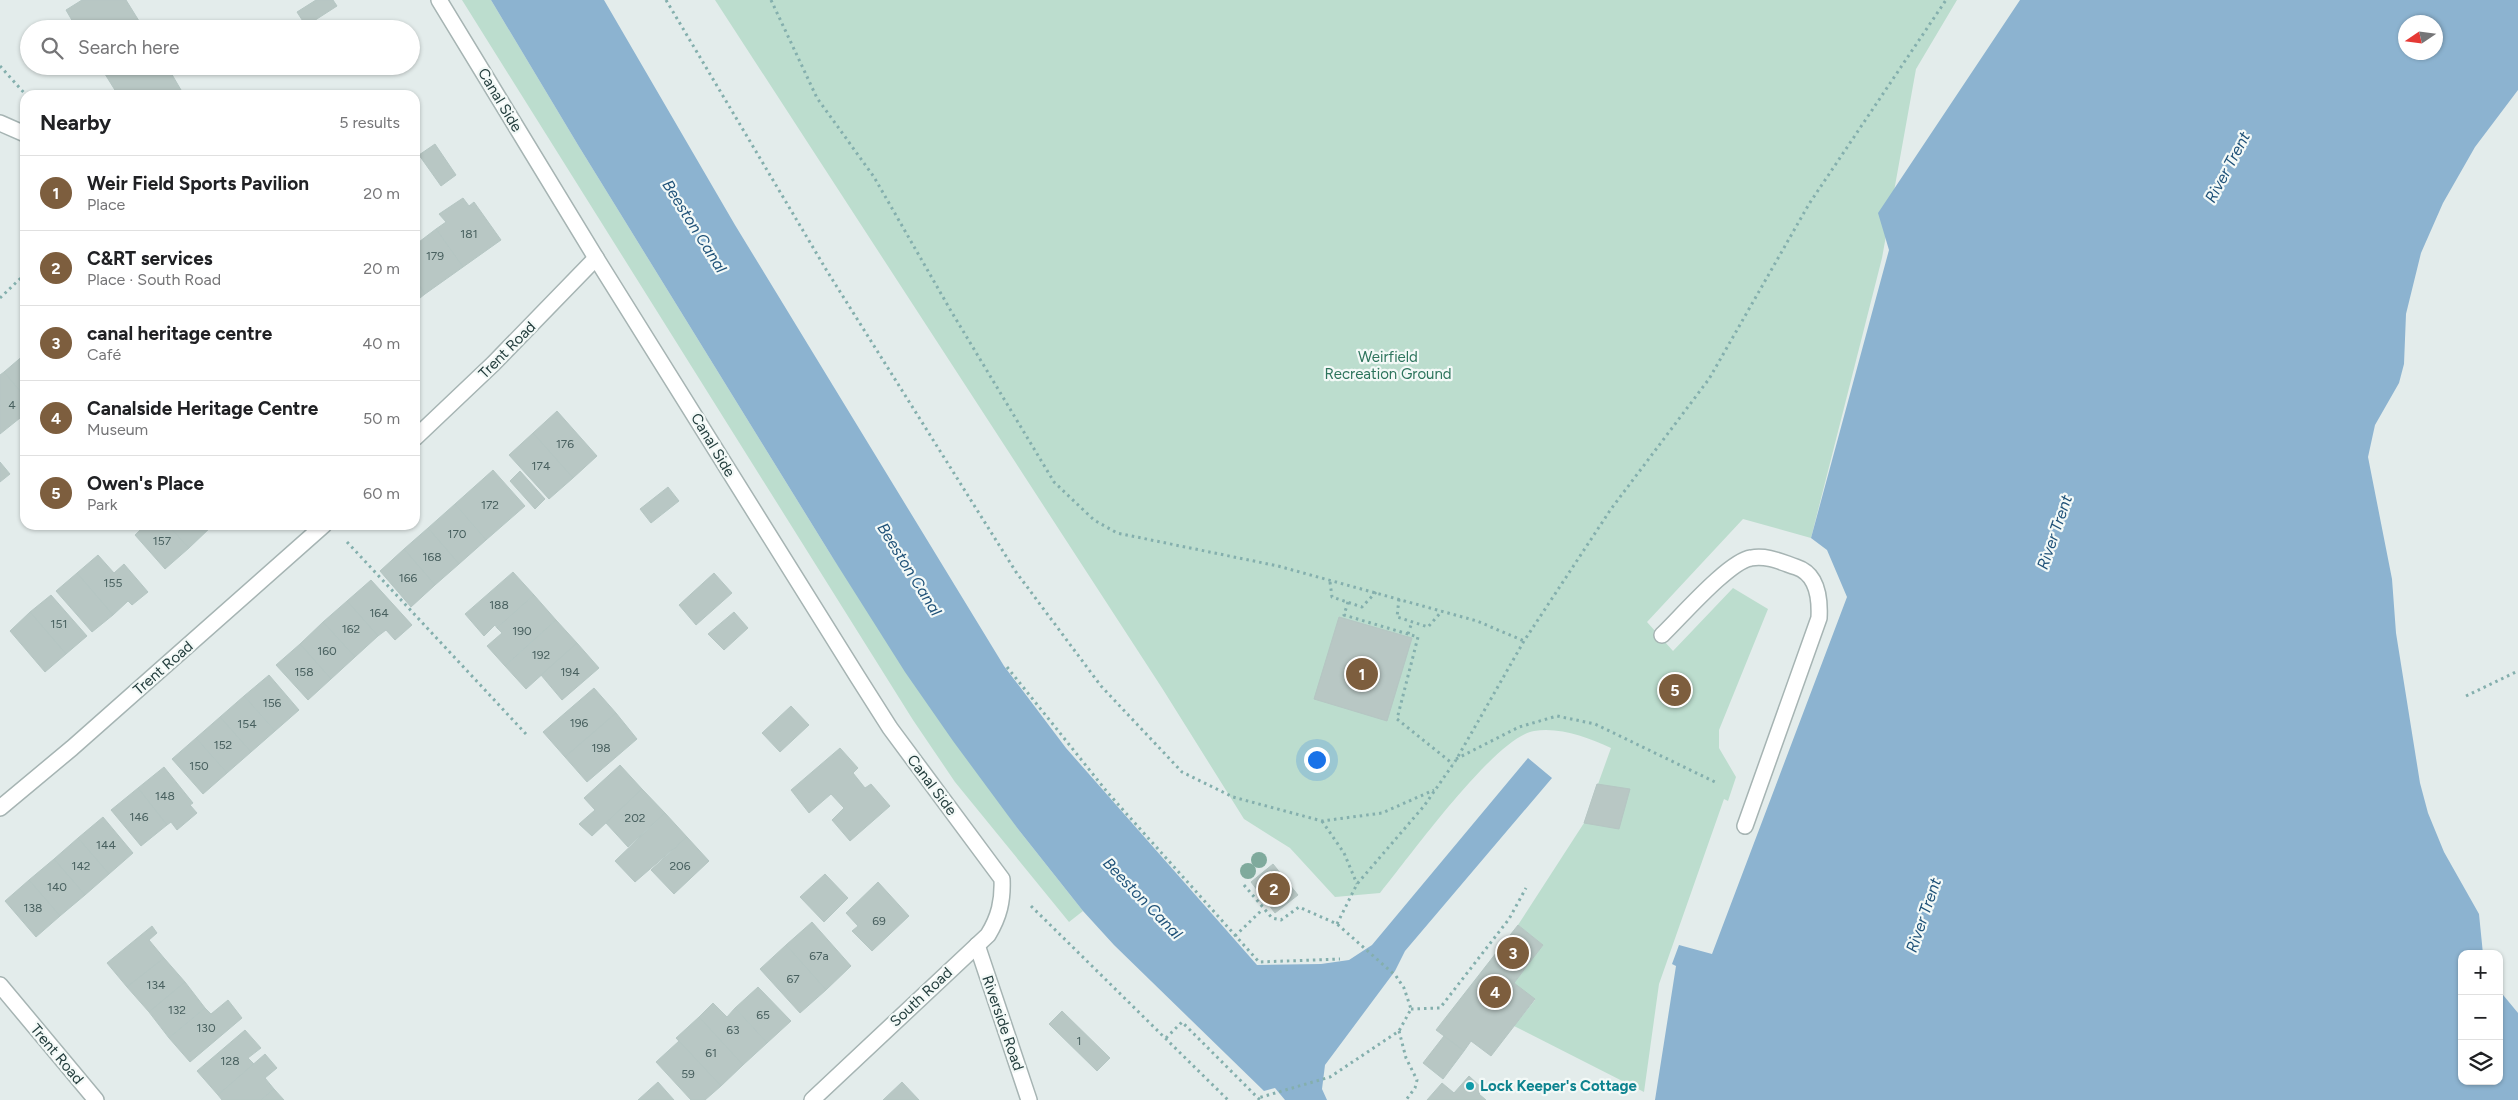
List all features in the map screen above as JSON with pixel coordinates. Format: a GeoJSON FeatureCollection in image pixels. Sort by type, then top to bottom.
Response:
{"type":"FeatureCollection","features":[{"type":"Feature","properties":{"kind":"street","name":"Canal Side"},"geometry":{"type":"LineString","coordinates":[[439,0],[596,258],[686,400],[789,571],[890,728],[1002,879]]}},
{"type":"Feature","properties":{"kind":"street"},"geometry":{"type":"LineString","coordinates":[[0,123],[20,132]]}},
{"type":"Feature","properties":{"kind":"street","name":"Trent Road"},"geometry":{"type":"LineString","coordinates":[[420,433],[494,364],[596,258]]}},
{"type":"Feature","properties":{"kind":"street","name":"Trent Road"},"geometry":{"type":"LineString","coordinates":[[0,808],[72,748],[318,530]]}},
{"type":"Feature","properties":{"kind":"street"},"geometry":{"type":"LineString","coordinates":[[1662,635],[1734,565],[1750,558],[1768,557],[1801,568],[1818,588],[1819,618],[1744,826]]}},
{"type":"Feature","properties":{"kind":"street","name":"South Road"},"geometry":{"type":"LineString","coordinates":[[812,1100],[988,935],[998,919],[1002,897],[1002,879]]}},
{"type":"Feature","properties":{"kind":"street","name":"Riverside Road"},"geometry":{"type":"LineString","coordinates":[[977,945],[1029,1100]]}},
{"type":"Feature","properties":{"kind":"street","name":"Trent Road"},"geometry":{"type":"LineString","coordinates":[[0,985],[96,1100]]}},
{"type":"Feature","properties":{"kind":"path"},"geometry":{"type":"LineString","coordinates":[[666,0],[827,271],[1016,572],[1101,686],[1182,772],[1233,797],[1322,821],[1382,813],[1434,790]]}},
{"type":"Feature","properties":{"kind":"path"},"geometry":{"type":"LineString","coordinates":[[771,0],[816,98],[874,177],[950,312],[1054,482],[1094,520],[1117,533],[1278,566],[1330,582],[1376,592],[1477,621],[1524,642]]}},
{"type":"Feature","properties":{"kind":"path"},"geometry":{"type":"LineString","coordinates":[[1337,924],[1357,884],[1424,806],[1456,760],[1524,642],[1611,510],[1709,379],[1809,204],[1946,0]]}},
{"type":"Feature","properties":{"kind":"path"},"geometry":{"type":"LineString","coordinates":[[0,66],[22,90]]}},
{"type":"Feature","properties":{"kind":"path"},"geometry":{"type":"LineString","coordinates":[[0,298],[20,279]]}},
{"type":"Feature","properties":{"kind":"path"},"geometry":{"type":"LineString","coordinates":[[343,539],[526,734]]}},
{"type":"Feature","properties":{"kind":"path"},"geometry":{"type":"LineString","coordinates":[[1330,582],[1332,597],[1362,607],[1376,592]]}},
{"type":"Feature","properties":{"kind":"path"},"geometry":{"type":"LineString","coordinates":[[1399,599],[1397,617],[1428,627],[1442,611]]}},
{"type":"Feature","properties":{"kind":"path"},"geometry":{"type":"LineString","coordinates":[[1348,602],[1344,615],[1418,637],[1397,719],[1453,764]]}},
{"type":"Feature","properties":{"kind":"path"},"geometry":{"type":"LineString","coordinates":[[1408,634],[1412,622]]}},
{"type":"Feature","properties":{"kind":"path"},"geometry":{"type":"LineString","coordinates":[[1007,667],[1108,793],[1259,962],[1340,959]]}},
{"type":"Feature","properties":{"kind":"path"},"geometry":{"type":"LineString","coordinates":[[2466,696],[2518,671]]}},
{"type":"Feature","properties":{"kind":"path"},"geometry":{"type":"LineString","coordinates":[[1456,760],[1519,727],[1557,716],[1595,724],[1715,782]]}},
{"type":"Feature","properties":{"kind":"path"},"geometry":{"type":"LineString","coordinates":[[1322,821],[1344,853],[1357,884]]}},
{"type":"Feature","properties":{"kind":"path"},"geometry":{"type":"LineString","coordinates":[[1002,879],[1050,923],[1228,1100]]}},
{"type":"Feature","properties":{"kind":"path"},"geometry":{"type":"LineString","coordinates":[[1166,1038],[1182,1022],[1259,1099],[1330,1077],[1399,1031],[1411,1010],[1404,988],[1396,976],[1337,924],[1299,907],[1281,920],[1272,918],[1244,885]]}},
{"type":"Feature","properties":{"kind":"path"},"geometry":{"type":"LineString","coordinates":[[1411,1010],[1440,1008],[1509,920],[1526,888]]}},
{"type":"Feature","properties":{"kind":"path"},"geometry":{"type":"LineString","coordinates":[[1235,936],[1263,909]]}},
{"type":"Feature","properties":{"kind":"path"},"geometry":{"type":"LineString","coordinates":[[1399,1031],[1406,1058],[1417,1080],[1415,1088],[1406,1100]]}},
{"type":"Feature","properties":{"kind":"green space"},"geometry":{"type":"Polygon","coordinates":[[[462,0],[491,0],[578,145],[831,555],[1018,829],[1083,911],[1069,922],[955,782],[913,720],[462,0]]]}},
{"type":"Feature","properties":{"kind":"green space","name":"Weirfield Recreation Ground"},"geometry":{"type":"Polygon","coordinates":[[[715,0],[1957,0],[1916,69],[1882,258],[1811,538],[1743,519],[1647,622],[1673,651],[1733,588],[1768,609],[1719,730],[1719,748],[1736,777],[1728,801],[1724,799],[1659,984],[1644,1092],[1514,1026],[1535,1000],[1514,983],[1543,945],[1518,925],[1584,823],[1611,748],[1583,737],[1554,730],[1534,731],[1517,738],[1497,754],[1453,802],[1380,893],[1335,897],[1290,848],[1244,819],[1162,688],[715,0]]]}},
{"type":"Feature","properties":{"kind":"water","name":"Beeston Canal"},"geometry":{"type":"Polygon","coordinates":[[[491,0],[604,0],[735,225],[1004,666],[1066,748],[1257,965],[1321,964],[1349,960],[1372,945],[1528,758],[1552,778],[1405,951],[1395,971],[1325,1065],[1322,1089],[1327,1100],[1285,1100],[1275,1088],[1264,1091],[1114,945],[1083,911],[1018,829],[905,672],[578,145],[491,0]]]}},
{"type":"Feature","properties":{"kind":"water","name":"River Trent"},"geometry":{"type":"Polygon","coordinates":[[[2020,0],[2518,0],[2518,90],[2475,147],[2443,203],[2421,253],[2406,314],[2404,364],[2399,383],[2375,425],[2368,457],[2392,579],[2396,633],[2420,783],[2428,813],[2444,852],[2479,914],[2483,950],[2458,950],[2458,1085],[2503,1085],[2503,995],[2518,1013],[2518,1100],[1655,1100],[1676,966],[1672,964],[1679,945],[1712,954],[1847,597],[1827,550],[1811,538],[1889,250],[1878,213],[2020,0]]]}},
{"type":"Feature","properties":{"kind":"building"},"geometry":{"type":"Polygon","coordinates":[[[82,0],[126,0],[138,20],[72,20],[66,10],[82,0]]]}},
{"type":"Feature","properties":{"kind":"building"},"geometry":{"type":"Polygon","coordinates":[[[316,0],[333,0],[337,6],[315,20],[302,20],[297,12],[316,0]]]}},
{"type":"Feature","properties":{"kind":"building"},"geometry":{"type":"Polygon","coordinates":[[[106,75],[172,75],[181,90],[115,90],[106,75]]]}},
{"type":"Feature","properties":{"kind":"building"},"geometry":{"type":"Polygon","coordinates":[[[435,144],[456,175],[441,186],[420,154],[435,144]]]}},
{"type":"Feature","properties":{"kind":"building"},"geometry":{"type":"Polygon","coordinates":[[[463,198],[469,206],[474,202],[501,240],[463,267],[436,229],[446,222],[439,214],[463,198]]]}},
{"type":"Feature","properties":{"kind":"building"},"geometry":{"type":"Polygon","coordinates":[[[436,229],[463,267],[425,294],[420,286],[420,241],[436,229]]]}},
{"type":"Feature","properties":{"kind":"building"},"geometry":{"type":"Polygon","coordinates":[[[420,286],[425,294],[420,298],[420,286]]]}},
{"type":"Feature","properties":{"kind":"building"},"geometry":{"type":"Polygon","coordinates":[[[20,358],[20,391],[4,372],[20,358]]]}},
{"type":"Feature","properties":{"kind":"building"},"geometry":{"type":"Polygon","coordinates":[[[4,372],[20,391],[20,418],[0,434],[0,375],[4,372]]]}},
{"type":"Feature","properties":{"kind":"building"},"geometry":{"type":"Polygon","coordinates":[[[557,411],[597,456],[573,478],[533,433],[557,411]]]}},
{"type":"Feature","properties":{"kind":"building"},"geometry":{"type":"Polygon","coordinates":[[[533,433],[573,478],[549,499],[509,455],[533,433]]]}},
{"type":"Feature","properties":{"kind":"building"},"geometry":{"type":"Polygon","coordinates":[[[0,462],[10,474],[0,482],[0,462]]]}},
{"type":"Feature","properties":{"kind":"building"},"geometry":{"type":"Polygon","coordinates":[[[493,470],[525,506],[486,540],[455,504],[493,470]]]}},
{"type":"Feature","properties":{"kind":"building"},"geometry":{"type":"Polygon","coordinates":[[[520,471],[545,499],[535,509],[510,481],[520,471]]]}},
{"type":"Feature","properties":{"kind":"building"},"geometry":{"type":"Polygon","coordinates":[[[668,487],[679,501],[651,523],[640,509],[668,487]]]}},
{"type":"Feature","properties":{"kind":"building"},"geometry":{"type":"Polygon","coordinates":[[[455,504],[486,540],[459,564],[428,528],[455,504]]]}},
{"type":"Feature","properties":{"kind":"building"},"geometry":{"type":"Polygon","coordinates":[[[428,528],[459,564],[435,585],[404,549],[428,528]]]}},
{"type":"Feature","properties":{"kind":"building"},"geometry":{"type":"Polygon","coordinates":[[[140,530],[173,530],[189,548],[165,569],[135,535],[140,530]]]}},
{"type":"Feature","properties":{"kind":"building"},"geometry":{"type":"Polygon","coordinates":[[[173,530],[208,530],[189,548],[173,530]]]}},
{"type":"Feature","properties":{"kind":"building"},"geometry":{"type":"Polygon","coordinates":[[[404,549],[435,585],[411,607],[380,571],[404,549]]]}},
{"type":"Feature","properties":{"kind":"building"},"geometry":{"type":"Polygon","coordinates":[[[98,555],[114,573],[124,564],[148,592],[132,605],[128,601],[113,615],[77,573],[98,555]]]}},
{"type":"Feature","properties":{"kind":"building"},"geometry":{"type":"Polygon","coordinates":[[[513,572],[534,595],[497,628],[495,625],[484,636],[465,614],[513,572]]]}},
{"type":"Feature","properties":{"kind":"building"},"geometry":{"type":"Polygon","coordinates":[[[77,573],[113,615],[92,632],[56,591],[77,573]]]}},
{"type":"Feature","properties":{"kind":"building"},"geometry":{"type":"Polygon","coordinates":[[[714,573],[732,593],[696,625],[679,605],[714,573]]]}},
{"type":"Feature","properties":{"kind":"building"},"geometry":{"type":"Polygon","coordinates":[[[371,580],[412,625],[395,640],[386,630],[378,636],[347,601],[371,580]]]}},
{"type":"Feature","properties":{"kind":"building"},"geometry":{"type":"Polygon","coordinates":[[[51,595],[87,636],[66,654],[30,612],[51,595]]]}},
{"type":"Feature","properties":{"kind":"building"},"geometry":{"type":"Polygon","coordinates":[[[534,595],[556,620],[505,666],[487,646],[502,633],[497,628],[534,595]]]}},
{"type":"Feature","properties":{"kind":"building"},"geometry":{"type":"Polygon","coordinates":[[[347,601],[378,636],[355,657],[323,622],[347,601]]]}},
{"type":"Feature","properties":{"kind":"building"},"geometry":{"type":"Polygon","coordinates":[[[30,612],[66,654],[45,672],[10,631],[30,612]]]}},
{"type":"Feature","properties":{"kind":"building"},"geometry":{"type":"Polygon","coordinates":[[[734,612],[748,628],[724,650],[708,634],[734,612]]]}},
{"type":"Feature","properties":{"kind":"building"},"geometry":{"type":"Polygon","coordinates":[[[1339,617],[1412,638],[1387,721],[1314,699],[1339,617]]]}},
{"type":"Feature","properties":{"kind":"building"},"geometry":{"type":"Polygon","coordinates":[[[556,620],[577,643],[526,689],[505,666],[556,620]]]}},
{"type":"Feature","properties":{"kind":"building"},"geometry":{"type":"Polygon","coordinates":[[[323,622],[355,657],[331,679],[300,644],[323,622]]]}},
{"type":"Feature","properties":{"kind":"building"},"geometry":{"type":"Polygon","coordinates":[[[577,643],[599,668],[562,700],[541,675],[577,643]]]}},
{"type":"Feature","properties":{"kind":"building"},"geometry":{"type":"Polygon","coordinates":[[[300,644],[331,679],[308,700],[276,665],[300,644]]]}},
{"type":"Feature","properties":{"kind":"building"},"geometry":{"type":"Polygon","coordinates":[[[269,675],[299,710],[275,731],[244,696],[269,675]]]}},
{"type":"Feature","properties":{"kind":"building"},"geometry":{"type":"Polygon","coordinates":[[[594,688],[616,713],[565,757],[543,732],[594,688]]]}},
{"type":"Feature","properties":{"kind":"building"},"geometry":{"type":"Polygon","coordinates":[[[244,696],[275,731],[251,752],[220,717],[244,696]]]}},
{"type":"Feature","properties":{"kind":"building"},"geometry":{"type":"Polygon","coordinates":[[[791,706],[809,725],[780,752],[762,733],[791,706]]]}},
{"type":"Feature","properties":{"kind":"building"},"geometry":{"type":"Polygon","coordinates":[[[616,713],[637,739],[587,782],[565,757],[616,713]]]}},
{"type":"Feature","properties":{"kind":"building"},"geometry":{"type":"Polygon","coordinates":[[[220,717],[251,752],[227,773],[196,738],[220,717]]]}},
{"type":"Feature","properties":{"kind":"building"},"geometry":{"type":"Polygon","coordinates":[[[196,738],[227,773],[203,794],[172,759],[196,738]]]}},
{"type":"Feature","properties":{"kind":"building"},"geometry":{"type":"Polygon","coordinates":[[[840,748],[858,768],[853,773],[865,788],[871,784],[890,806],[850,841],[832,820],[844,808],[831,794],[809,813],[791,790],[840,748]]]}},
{"type":"Feature","properties":{"kind":"building"},"geometry":{"type":"Polygon","coordinates":[[[620,765],[642,789],[592,836],[579,824],[595,810],[584,798],[620,765]]]}},
{"type":"Feature","properties":{"kind":"building"},"geometry":{"type":"Polygon","coordinates":[[[164,767],[193,803],[190,805],[197,813],[177,830],[171,822],[167,825],[138,788],[164,767]]]}},
{"type":"Feature","properties":{"kind":"building"},"geometry":{"type":"Polygon","coordinates":[[[1597,784],[1630,789],[1619,829],[1584,823],[1597,784]]]}},
{"type":"Feature","properties":{"kind":"building"},"geometry":{"type":"Polygon","coordinates":[[[138,788],[167,825],[141,846],[111,810],[138,788]]]}},
{"type":"Feature","properties":{"kind":"building"},"geometry":{"type":"Polygon","coordinates":[[[642,789],[665,813],[628,847],[606,823],[642,789]]]}},
{"type":"Feature","properties":{"kind":"building"},"geometry":{"type":"Polygon","coordinates":[[[665,813],[687,837],[635,882],[615,861],[665,813]]]}},
{"type":"Feature","properties":{"kind":"building"},"geometry":{"type":"Polygon","coordinates":[[[103,817],[133,853],[109,874],[78,838],[103,817]]]}},
{"type":"Feature","properties":{"kind":"building"},"geometry":{"type":"Polygon","coordinates":[[[687,837],[709,861],[674,894],[651,870],[687,837]]]}},
{"type":"Feature","properties":{"kind":"building"},"geometry":{"type":"Polygon","coordinates":[[[78,838],[109,874],[85,895],[54,859],[78,838]]]}},
{"type":"Feature","properties":{"kind":"building"},"geometry":{"type":"Polygon","coordinates":[[[54,859],[85,895],[60,916],[29,880],[54,859]]]}},
{"type":"Feature","properties":{"kind":"building"},"geometry":{"type":"Polygon","coordinates":[[[1273,864],[1298,895],[1275,913],[1251,882],[1273,864]]]}},
{"type":"Feature","properties":{"kind":"building"},"geometry":{"type":"Polygon","coordinates":[[[825,874],[848,898],[824,922],[800,897],[825,874]]]}},
{"type":"Feature","properties":{"kind":"building"},"geometry":{"type":"Polygon","coordinates":[[[29,880],[60,916],[36,937],[5,901],[29,880]]]}},
{"type":"Feature","properties":{"kind":"building"},"geometry":{"type":"Polygon","coordinates":[[[878,882],[909,916],[872,951],[852,931],[858,926],[846,913],[878,882]]]}},
{"type":"Feature","properties":{"kind":"building"},"geometry":{"type":"Polygon","coordinates":[[[812,922],[851,966],[826,990],[786,945],[812,922]]]}},
{"type":"Feature","properties":{"kind":"building"},"geometry":{"type":"Polygon","coordinates":[[[1518,925],[1543,945],[1514,983],[1535,999],[1491,1056],[1471,1041],[1464,1051],[1436,1030],[1518,925]]]}},
{"type":"Feature","properties":{"kind":"building"},"geometry":{"type":"Polygon","coordinates":[[[152,926],[157,933],[149,940],[164,958],[127,987],[107,963],[152,926]]]}},
{"type":"Feature","properties":{"kind":"building"},"geometry":{"type":"Polygon","coordinates":[[[786,945],[826,990],[800,1013],[760,969],[786,945]]]}},
{"type":"Feature","properties":{"kind":"building"},"geometry":{"type":"Polygon","coordinates":[[[164,958],[185,982],[149,1012],[127,987],[164,958]]]}},
{"type":"Feature","properties":{"kind":"building"},"geometry":{"type":"Polygon","coordinates":[[[185,982],[205,1008],[169,1038],[149,1012],[185,982]]]}},
{"type":"Feature","properties":{"kind":"building"},"geometry":{"type":"Polygon","coordinates":[[[758,987],[791,1021],[767,1043],[735,1008],[758,987]]]}},
{"type":"Feature","properties":{"kind":"building"},"geometry":{"type":"Polygon","coordinates":[[[228,1000],[242,1018],[190,1062],[169,1038],[205,1008],[211,1014],[228,1000]]]}},
{"type":"Feature","properties":{"kind":"building"},"geometry":{"type":"Polygon","coordinates":[[[713,1003],[727,1017],[735,1008],[767,1043],[743,1065],[699,1017],[713,1003]]]}},
{"type":"Feature","properties":{"kind":"building"},"geometry":{"type":"Polygon","coordinates":[[[1062,1011],[1110,1058],[1097,1071],[1049,1024],[1062,1011]]]}},
{"type":"Feature","properties":{"kind":"building"},"geometry":{"type":"Polygon","coordinates":[[[699,1017],[743,1065],[721,1086],[676,1038],[699,1017]]]}},
{"type":"Feature","properties":{"kind":"building"},"geometry":{"type":"Polygon","coordinates":[[[245,1030],[261,1048],[248,1058],[254,1064],[218,1095],[197,1071],[245,1030]]]}},
{"type":"Feature","properties":{"kind":"building"},"geometry":{"type":"Polygon","coordinates":[[[1444,1036],[1464,1051],[1443,1079],[1423,1063],[1444,1036]]]}},
{"type":"Feature","properties":{"kind":"building"},"geometry":{"type":"Polygon","coordinates":[[[679,1041],[721,1086],[705,1100],[691,1100],[656,1062],[679,1041]]]}},
{"type":"Feature","properties":{"kind":"building"},"geometry":{"type":"Polygon","coordinates":[[[265,1054],[277,1068],[265,1078],[274,1089],[261,1100],[222,1100],[218,1095],[265,1054]]]}},
{"type":"Feature","properties":{"kind":"building","name":"Lock Keeper's Cottage"},"geometry":{"type":"Polygon","coordinates":[[[1469,1076],[1483,1089],[1479,1094],[1486,1100],[1427,1100],[1442,1083],[1454,1093],[1469,1076]]]}},
{"type":"Feature","properties":{"kind":"building"},"geometry":{"type":"Polygon","coordinates":[[[658,1082],[674,1100],[638,1100],[658,1082]]]}},
{"type":"Feature","properties":{"kind":"building"},"geometry":{"type":"Polygon","coordinates":[[[902,1082],[919,1100],[883,1100],[902,1082]]]}},
{"type":"Feature","properties":{"kind":"building"},"geometry":{"type":"Polygon","coordinates":[[[274,1089],[284,1100],[261,1100],[274,1089]]]}},
{"type":"Feature","properties":{"kind":"place","name":"Weir Field Sports Pavilion"},"geometry":{"type":"Point","coordinates":[1362,674]}},
{"type":"Feature","properties":{"kind":"place","name":"Owen's Place"},"geometry":{"type":"Point","coordinates":[1675,690]}},
{"type":"Feature","properties":{"kind":"place","name":"C&RT services"},"geometry":{"type":"Point","coordinates":[1274,889]}},
{"type":"Feature","properties":{"kind":"place","name":"canal heritage centre"},"geometry":{"type":"Point","coordinates":[1513,953]}},
{"type":"Feature","properties":{"kind":"place","name":"Canalside Heritage Centre"},"geometry":{"type":"Point","coordinates":[1495,992]}},
{"type":"Feature","properties":{"kind":"place","name":"Lock Keeper's Cottage"},"geometry":{"type":"Point","coordinates":[1470,1086]}}]}
